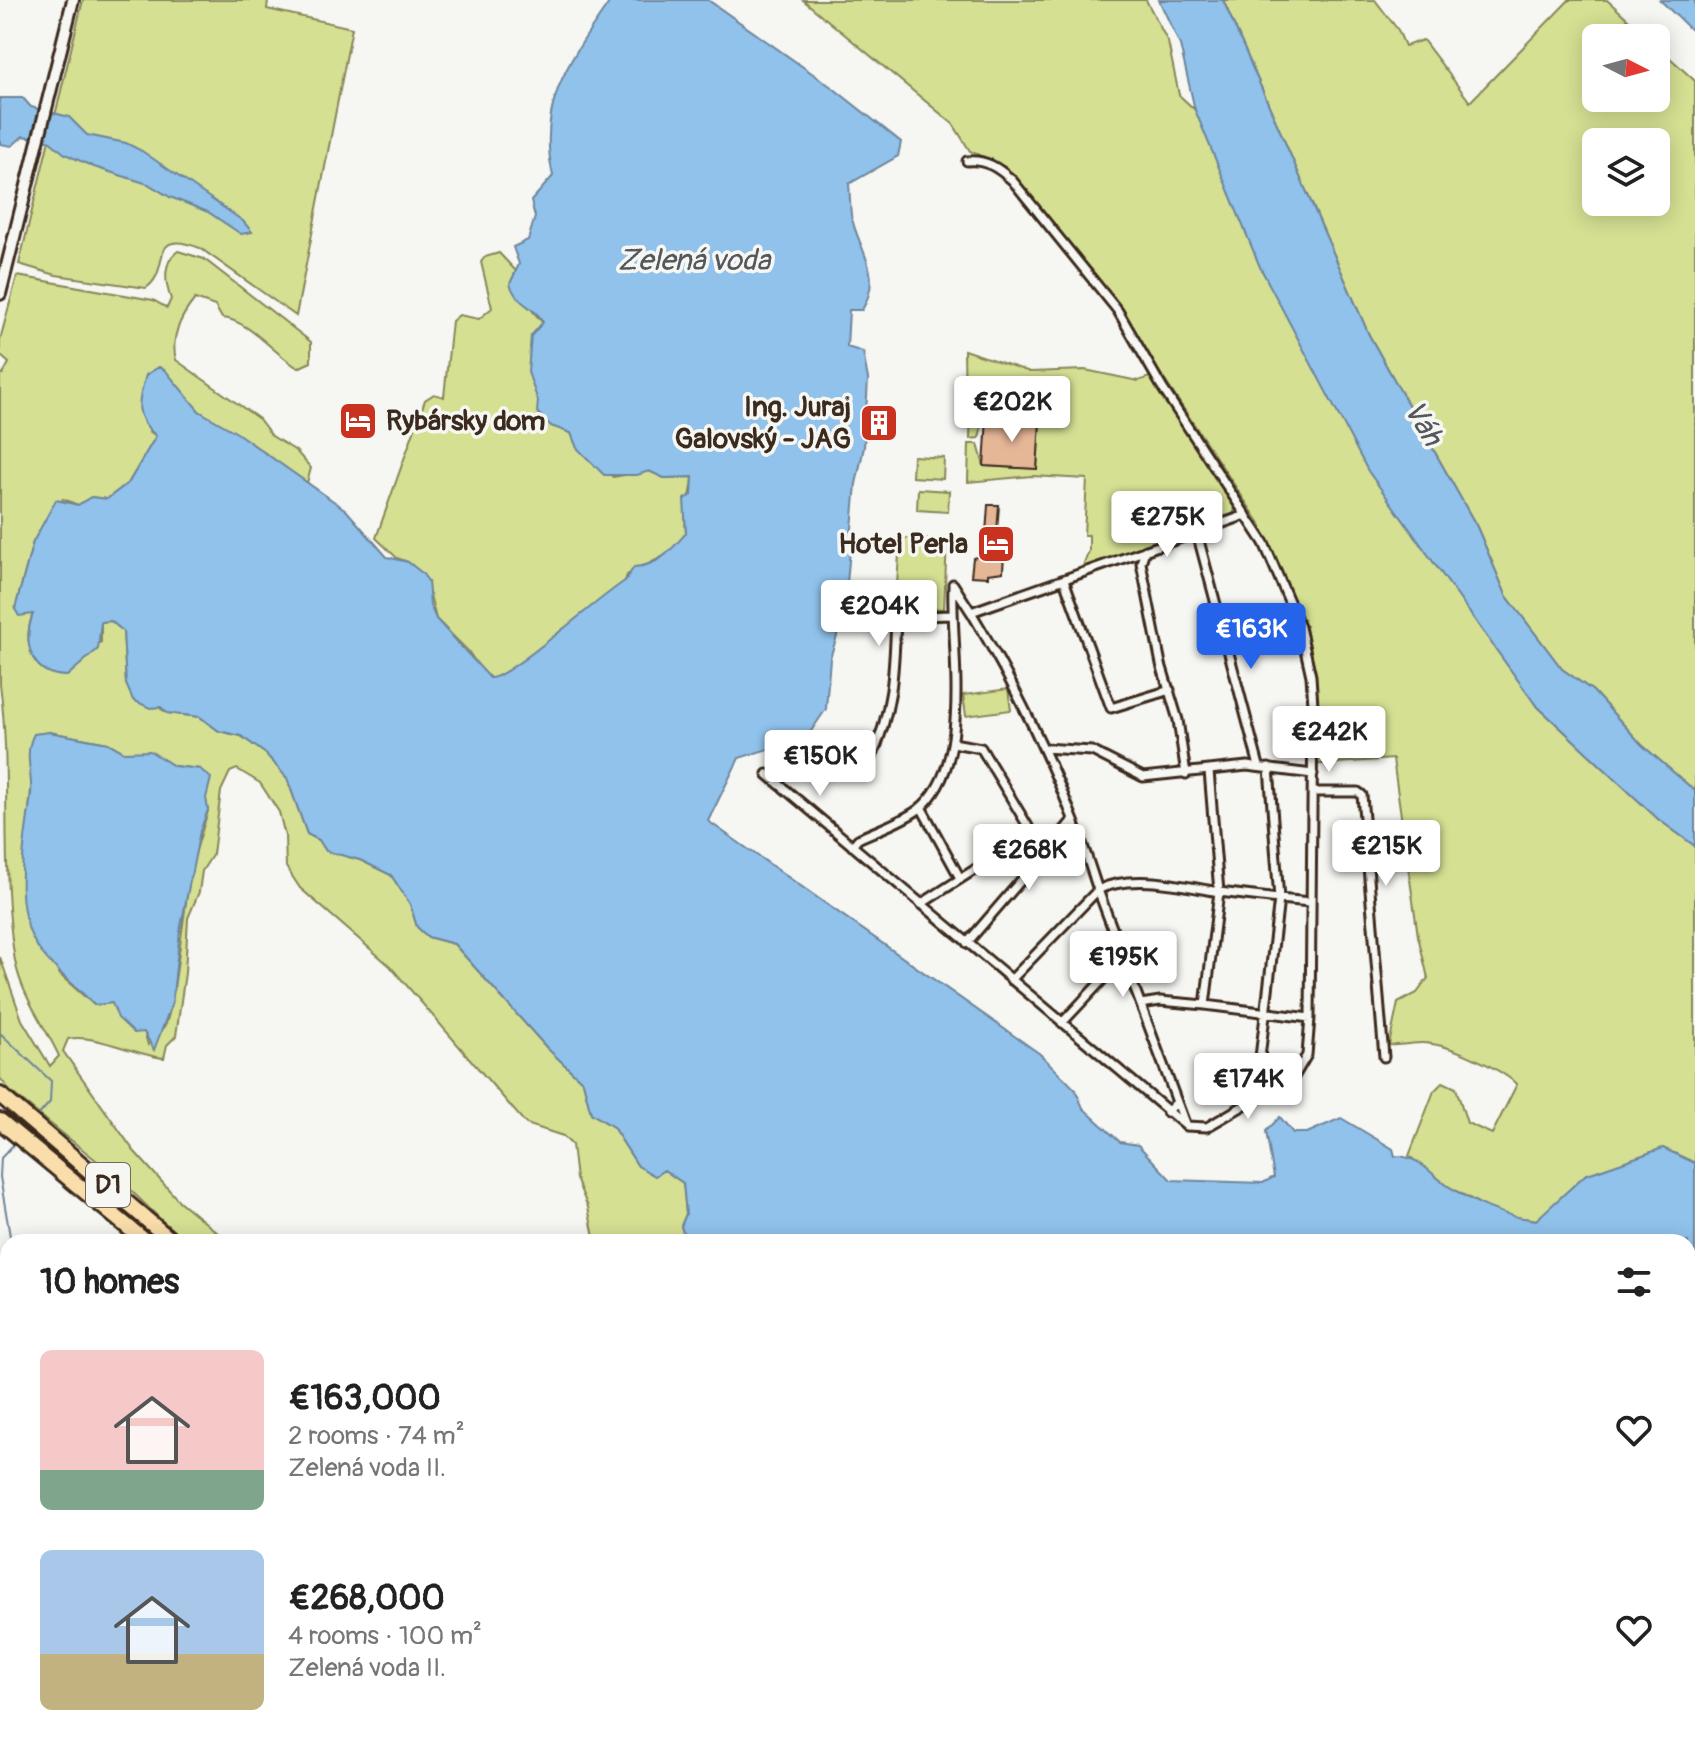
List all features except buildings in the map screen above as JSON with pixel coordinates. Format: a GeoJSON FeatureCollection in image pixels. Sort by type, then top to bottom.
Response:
{"type":"FeatureCollection","features":[{"type":"Feature","properties":{"kind":"highway","name":"D1"},"geometry":{"type":"LineString","coordinates":[[1,1095],[164,1234]]}},
{"type":"Feature","properties":{"kind":"highway","name":"D1"},"geometry":{"type":"LineString","coordinates":[[4,1125],[136,1234]]}},
{"type":"Feature","properties":{"kind":"main road"},"geometry":{"type":"LineString","coordinates":[[0,294],[73,0]]}},
{"type":"Feature","properties":{"kind":"street"},"geometry":{"type":"LineString","coordinates":[[767,774],[1186,1126],[1207,1127],[1255,1099],[1282,1091],[1293,1082],[1307,1055],[1310,1018],[1313,774],[1311,676],[1306,649],[1264,543],[1163,389],[1118,311],[1017,185],[997,167],[978,160],[967,161]]}},
{"type":"Feature","properties":{"kind":"street"},"geometry":{"type":"LineString","coordinates":[[870,762],[887,724],[894,685],[896,617],[954,619],[1246,515]]}},
{"type":"Feature","properties":{"kind":"street"},"geometry":{"type":"LineString","coordinates":[[1197,533],[1259,766]]}},
{"type":"Feature","properties":{"kind":"street"},"geometry":{"type":"LineString","coordinates":[[1145,550],[1141,563],[1186,774]]}},
{"type":"Feature","properties":{"kind":"street"},"geometry":{"type":"LineString","coordinates":[[1130,555],[1141,563]]}},
{"type":"Feature","properties":{"kind":"street"},"geometry":{"type":"LineString","coordinates":[[1064,580],[1111,708],[1170,690]]}},
{"type":"Feature","properties":{"kind":"street"},"geometry":{"type":"LineString","coordinates":[[852,846],[858,839],[921,807],[937,783],[953,743],[953,584],[1016,687],[1044,748],[1186,1126]]}},
{"type":"Feature","properties":{"kind":"street"},"geometry":{"type":"LineString","coordinates":[[953,743],[981,748],[1032,833],[1051,842]]}},
{"type":"Feature","properties":{"kind":"street"},"geometry":{"type":"LineString","coordinates":[[1044,748],[1092,751],[1115,759],[1138,776],[1259,766],[1313,774]]}},
{"type":"Feature","properties":{"kind":"street"},"geometry":{"type":"LineString","coordinates":[[1255,1099],[1279,899],[1269,768]]}},
{"type":"Feature","properties":{"kind":"street"},"geometry":{"type":"LineString","coordinates":[[1205,1005],[1219,892],[1209,771]]}},
{"type":"Feature","properties":{"kind":"street"},"geometry":{"type":"LineString","coordinates":[[1313,792],[1358,792],[1362,795],[1384,1057]]}},
{"type":"Feature","properties":{"kind":"street"},"geometry":{"type":"LineString","coordinates":[[921,807],[960,878]]}},
{"type":"Feature","properties":{"kind":"street"},"geometry":{"type":"LineString","coordinates":[[967,943],[1073,820]]}},
{"type":"Feature","properties":{"kind":"street"},"geometry":{"type":"LineString","coordinates":[[921,904],[1032,833]]}},
{"type":"Feature","properties":{"kind":"street"},"geometry":{"type":"LineString","coordinates":[[1011,980],[1098,890],[1111,883],[1128,882],[1310,902]]}},
{"type":"Feature","properties":{"kind":"street"},"geometry":{"type":"LineString","coordinates":[[1062,1023],[1124,957]]}},
{"type":"Feature","properties":{"kind":"street"},"geometry":{"type":"LineString","coordinates":[[1141,1004],[1160,1001],[1310,1018]]}},
{"type":"Feature","properties":{"kind":"street"},"geometry":{"type":"LineString","coordinates":[[1167,1112],[1177,1102]]}},
{"type":"Feature","properties":{"kind":"green space"},"geometry":{"type":"Polygon","coordinates":[[[83,0],[268,0],[267,9],[352,28],[296,316],[200,248],[183,243],[166,247],[154,280],[146,288],[56,275],[19,264],[83,0]]]}},
{"type":"Feature","properties":{"kind":"green space"},"geometry":{"type":"Polygon","coordinates":[[[803,0],[1146,0],[1168,42],[1179,95],[1195,110],[1535,704],[1658,819],[1695,846],[1695,1163],[1663,1148],[1586,1175],[1537,1220],[1500,1215],[1446,1185],[1409,1156],[1434,1091],[1443,1082],[1456,1088],[1467,1123],[1492,1134],[1517,1084],[1485,1064],[1445,1047],[1422,1043],[1389,1045],[1398,1003],[1417,993],[1428,978],[1418,936],[1393,759],[1308,765],[1306,662],[1299,631],[1286,598],[1245,519],[1261,525],[1092,271],[1007,168],[970,151],[953,124],[803,0]]]}},
{"type":"Feature","properties":{"kind":"green space"},"geometry":{"type":"Polygon","coordinates":[[[1223,0],[1375,0],[1398,30],[1405,46],[1423,40],[1470,102],[1569,0],[1607,0],[1634,24],[1582,24],[1582,112],[1670,112],[1670,58],[1695,81],[1695,791],[1642,745],[1593,691],[1562,669],[1506,595],[1477,527],[1369,335],[1223,0]]]}},
{"type":"Feature","properties":{"kind":"green space"},"geometry":{"type":"Polygon","coordinates":[[[178,251],[204,259],[311,342],[311,362],[298,368],[241,324],[222,318],[215,306],[195,299],[181,320],[174,343],[176,360],[259,419],[272,436],[296,451],[311,468],[307,483],[199,411],[169,378],[149,431],[156,436],[129,482],[107,499],[91,497],[78,505],[63,499],[33,542],[15,609],[33,613],[28,636],[33,656],[42,669],[101,642],[101,622],[111,621],[123,631],[126,684],[167,713],[200,717],[219,731],[241,736],[266,754],[287,778],[307,834],[319,840],[326,851],[360,860],[391,875],[410,904],[417,927],[428,937],[454,944],[547,1048],[583,1082],[591,1113],[613,1127],[638,1166],[664,1170],[683,1183],[686,1214],[681,1226],[684,1234],[593,1234],[588,1207],[576,1179],[572,1145],[563,1136],[526,1124],[390,966],[300,888],[286,867],[285,836],[279,812],[260,783],[237,769],[230,772],[221,791],[213,854],[202,871],[199,892],[188,918],[185,973],[176,1036],[167,1045],[164,1058],[78,1038],[68,1039],[63,1051],[134,1151],[179,1201],[219,1234],[176,1234],[117,1177],[11,1092],[0,1078],[0,957],[22,1020],[50,1066],[59,1056],[18,974],[8,892],[0,684],[0,373],[3,374],[9,363],[0,355],[0,340],[17,276],[153,300],[167,308],[171,299],[166,273],[169,261],[178,251]],[[49,732],[31,789],[22,887],[60,975],[94,1005],[112,1003],[144,1031],[148,1045],[166,1024],[172,1003],[191,867],[208,811],[200,769],[174,766],[150,752],[124,752],[108,743],[49,732]]]}},
{"type":"Feature","properties":{"kind":"green space"},"geometry":{"type":"Polygon","coordinates":[[[499,253],[516,271],[510,284],[543,323],[531,348],[530,374],[551,426],[571,433],[577,448],[613,477],[649,471],[664,478],[693,477],[686,533],[672,552],[627,575],[625,581],[500,679],[483,673],[468,651],[436,619],[430,595],[408,562],[397,558],[376,538],[425,400],[434,394],[444,397],[452,321],[459,315],[479,319],[492,308],[481,262],[485,257],[499,253]]]}},
{"type":"Feature","properties":{"kind":"green space"},"geometry":{"type":"Polygon","coordinates":[[[964,350],[1030,372],[1085,370],[1138,381],[1153,376],[1228,492],[1235,509],[1232,517],[1218,515],[1215,523],[1082,568],[1089,551],[1089,535],[1084,535],[1087,479],[1032,476],[968,482],[969,444],[978,444],[984,466],[1037,469],[1040,422],[984,416],[979,438],[970,439],[971,404],[965,403],[964,350]]]}},
{"type":"Feature","properties":{"kind":"green space"},"geometry":{"type":"Polygon","coordinates":[[[913,456],[944,458],[943,479],[912,477],[913,456]]]}},
{"type":"Feature","properties":{"kind":"green space"},"geometry":{"type":"Polygon","coordinates":[[[918,489],[949,491],[948,512],[917,510],[918,489]]]}},
{"type":"Feature","properties":{"kind":"green space"},"geometry":{"type":"Polygon","coordinates":[[[900,538],[947,540],[944,609],[853,605],[854,584],[897,585],[900,538]]]}},
{"type":"Feature","properties":{"kind":"green space"},"geometry":{"type":"Polygon","coordinates":[[[1008,689],[1011,710],[966,716],[963,695],[1008,689]]]}},
{"type":"Feature","properties":{"kind":"water","name":"Zelená voda"},"geometry":{"type":"Polygon","coordinates":[[[611,0],[708,0],[833,88],[901,142],[898,156],[849,184],[851,215],[868,262],[871,285],[862,310],[849,310],[847,347],[863,352],[868,379],[864,447],[856,484],[847,583],[839,607],[837,636],[830,658],[826,709],[807,737],[739,758],[708,821],[1040,1054],[1075,1089],[1083,1108],[1120,1142],[1138,1145],[1171,1180],[1263,1183],[1274,1177],[1266,1131],[1280,1117],[1293,1133],[1307,1133],[1341,1118],[1393,1149],[1395,1156],[1418,1162],[1469,1199],[1490,1209],[1536,1220],[1585,1175],[1663,1148],[1695,1163],[1695,1234],[684,1234],[681,1226],[686,1214],[683,1183],[664,1170],[655,1176],[638,1166],[613,1127],[591,1113],[583,1082],[547,1048],[454,944],[428,937],[417,927],[410,904],[391,875],[360,860],[326,851],[319,840],[307,834],[287,778],[266,754],[241,736],[219,731],[200,717],[167,713],[161,707],[150,708],[133,700],[126,684],[123,631],[111,621],[101,622],[98,649],[67,676],[45,671],[38,664],[29,647],[33,614],[19,616],[15,609],[33,542],[56,500],[78,505],[91,497],[107,499],[129,482],[156,436],[144,422],[139,408],[146,375],[159,367],[166,371],[199,411],[237,433],[346,510],[387,557],[408,562],[422,573],[428,581],[430,605],[436,619],[490,678],[500,675],[534,652],[625,581],[634,567],[651,564],[664,556],[686,533],[684,499],[692,495],[693,477],[664,478],[649,471],[637,475],[604,475],[577,448],[571,433],[551,426],[537,412],[538,401],[528,372],[531,336],[543,322],[513,292],[510,284],[519,264],[513,247],[528,240],[535,217],[531,201],[553,176],[549,125],[554,102],[561,81],[611,0]]]}},
{"type":"Feature","properties":{"kind":"water"},"geometry":{"type":"Polygon","coordinates":[[[1159,0],[1223,0],[1369,335],[1477,527],[1506,595],[1562,669],[1593,691],[1642,745],[1695,791],[1695,846],[1658,819],[1535,704],[1368,471],[1260,267],[1195,110],[1180,45],[1159,0]]]}},
{"type":"Feature","properties":{"kind":"water"},"geometry":{"type":"Polygon","coordinates":[[[1660,0],[1695,0],[1695,34],[1660,0]]]}},
{"type":"Feature","properties":{"kind":"water"},"geometry":{"type":"Polygon","coordinates":[[[0,98],[23,98],[31,107],[69,117],[87,135],[126,143],[142,151],[243,221],[252,232],[241,234],[208,212],[170,197],[148,184],[65,154],[48,140],[23,136],[12,146],[0,144],[0,98]]]}},
{"type":"Feature","properties":{"kind":"water"},"geometry":{"type":"Polygon","coordinates":[[[49,732],[108,743],[124,752],[150,751],[174,766],[200,769],[211,778],[206,798],[208,810],[200,831],[180,931],[172,1003],[154,1050],[144,1032],[134,1033],[118,1018],[112,1003],[94,1005],[47,960],[31,935],[25,917],[22,876],[31,795],[29,749],[34,734],[49,732]]]}},
{"type":"Feature","properties":{"kind":"waterway"},"geometry":{"type":"LineString","coordinates":[[0,1033],[51,1081],[50,1102],[37,1117]]}},
{"type":"Feature","properties":{"kind":"waterway"},"geometry":{"type":"LineString","coordinates":[[0,1177],[1,1158],[15,1143]]}},
{"type":"Feature","properties":{"kind":"waterway"},"geometry":{"type":"LineString","coordinates":[[0,1177],[10,1234]]}},
{"type":"Feature","properties":{"kind":"place","name":"Rybársky dom"},"geometry":{"type":"Point","coordinates":[358,421]}},
{"type":"Feature","properties":{"kind":"place","name":"Ing. Juraj Galovský - JAG"},"geometry":{"type":"Point","coordinates":[879,423]}},
{"type":"Feature","properties":{"kind":"place","name":"Hotel Perla"},"geometry":{"type":"Point","coordinates":[996,544]}},
{"type":"Feature","properties":{"kind":"water label","name":"Váh"},"geometry":{"type":"Point","coordinates":[1423,423]}}]}
